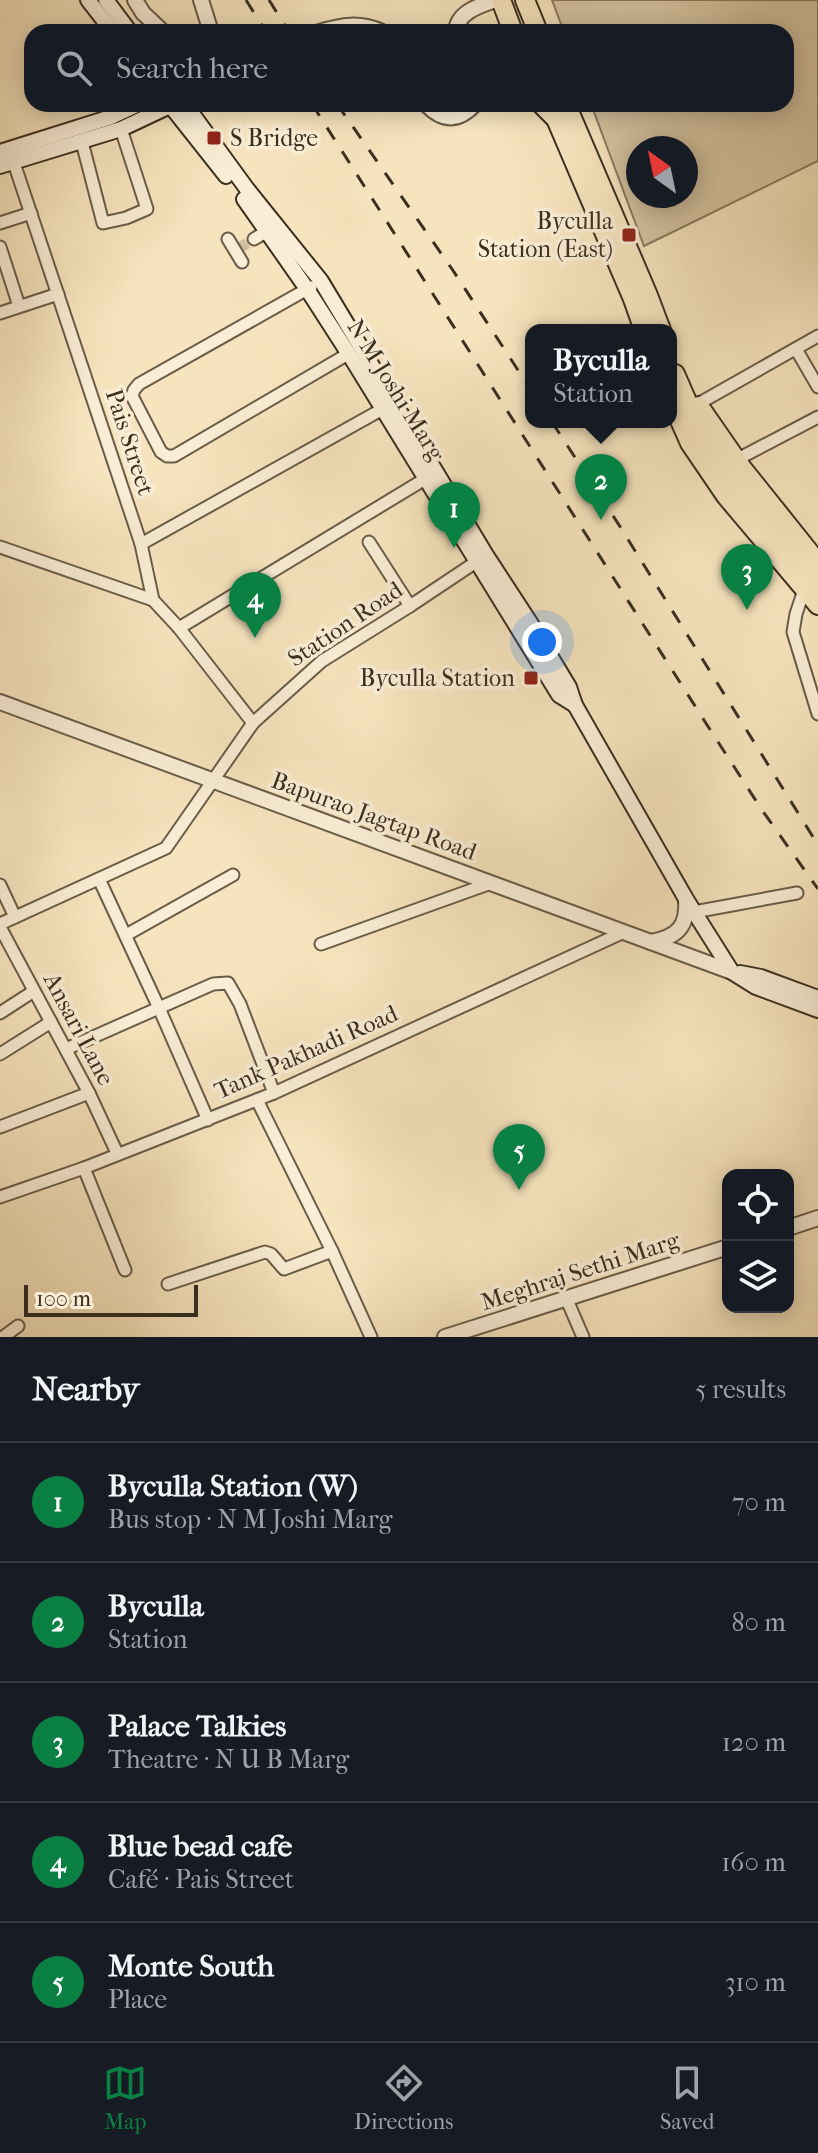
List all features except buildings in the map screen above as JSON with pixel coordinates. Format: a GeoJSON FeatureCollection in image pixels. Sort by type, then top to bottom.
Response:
{"type":"FeatureCollection","features":[{"type":"Feature","properties":{"kind":"highway"},"geometry":{"type":"LineString","coordinates":[[498,0],[509,24]]}},
{"type":"Feature","properties":{"kind":"highway"},"geometry":{"type":"LineString","coordinates":[[512,0],[520,24]]}},
{"type":"Feature","properties":{"kind":"highway"},"geometry":{"type":"LineString","coordinates":[[525,0],[535,24]]}},
{"type":"Feature","properties":{"kind":"highway"},"geometry":{"type":"LineString","coordinates":[[535,0],[544,24]]}},
{"type":"Feature","properties":{"kind":"highway"},"geometry":{"type":"LineString","coordinates":[[558,112],[642,324]]}},
{"type":"Feature","properties":{"kind":"highway"},"geometry":{"type":"LineString","coordinates":[[558,112],[647,293],[659,324]]}},
{"type":"Feature","properties":{"kind":"highway"},"geometry":{"type":"LineString","coordinates":[[677,374],[694,406],[706,440],[732,479],[790,551],[811,586],[818,605]]}},
{"type":"Feature","properties":{"kind":"highway"},"geometry":{"type":"LineString","coordinates":[[694,406],[818,563]]}},
{"type":"Feature","properties":{"kind":"highway"},"geometry":{"type":"LineString","coordinates":[[677,414],[690,443],[726,496],[811,586]]}},
{"type":"Feature","properties":{"kind":"main road"},"geometry":{"type":"LineString","coordinates":[[88,0],[107,24]]}},
{"type":"Feature","properties":{"kind":"main road"},"geometry":{"type":"LineString","coordinates":[[106,0],[124,24]]}},
{"type":"Feature","properties":{"kind":"main road"},"geometry":{"type":"LineString","coordinates":[[135,0],[155,24]]}},
{"type":"Feature","properties":{"kind":"main road"},"geometry":{"type":"LineString","coordinates":[[201,0],[208,24]]}},
{"type":"Feature","properties":{"kind":"main road"},"geometry":{"type":"LineString","coordinates":[[457,24],[468,11],[498,0]]}},
{"type":"Feature","properties":{"kind":"main road"},"geometry":{"type":"LineString","coordinates":[[6,157],[122,112]]}},
{"type":"Feature","properties":{"kind":"main road"},"geometry":{"type":"LineString","coordinates":[[6,157],[82,142],[158,112]]}},
{"type":"Feature","properties":{"kind":"main road","name":"N M Joshi Marg"},"geometry":{"type":"LineString","coordinates":[[181,112],[307,289],[341,329],[481,558],[559,695],[575,705],[732,972],[756,987],[818,1010]]}},
{"type":"Feature","properties":{"kind":"main road"},"geometry":{"type":"LineString","coordinates":[[434,112],[439,117],[452,118],[467,112]]}},
{"type":"Feature","properties":{"kind":"main road","name":"N M Joshi Marg"},"geometry":{"type":"LineString","coordinates":[[265,232],[321,281],[348,354],[389,406],[425,479],[481,558]]}},
{"type":"Feature","properties":{"kind":"main road","name":"Bapurao Jagtap Road"},"geometry":{"type":"LineString","coordinates":[[0,702],[732,972]]}},
{"type":"Feature","properties":{"kind":"main road"},"geometry":{"type":"LineString","coordinates":[[651,942],[676,933],[683,925],[690,905]]}},
{"type":"Feature","properties":{"kind":"main road"},"geometry":{"type":"LineString","coordinates":[[732,972],[761,977],[818,998]]}},
{"type":"Feature","properties":{"kind":"main road"},"geometry":{"type":"LineString","coordinates":[[794,1226],[818,1218]]}},
{"type":"Feature","properties":{"kind":"main road","name":"Meghraj Sethi Marg"},"geometry":{"type":"LineString","coordinates":[[445,1337],[467,1334],[722,1249]]}},
{"type":"Feature","properties":{"kind":"street"},"geometry":{"type":"LineString","coordinates":[[82,142],[103,223],[126,218],[147,209],[121,129]]}},
{"type":"Feature","properties":{"kind":"street","name":"Pais Street"},"geometry":{"type":"LineString","coordinates":[[6,157],[31,213],[141,544],[153,600]]}},
{"type":"Feature","properties":{"kind":"street"},"geometry":{"type":"LineString","coordinates":[[0,223],[31,213]]}},
{"type":"Feature","properties":{"kind":"street"},"geometry":{"type":"LineString","coordinates":[[228,239],[242,262]]}},
{"type":"Feature","properties":{"kind":"street"},"geometry":{"type":"LineString","coordinates":[[0,247],[19,306]]}},
{"type":"Feature","properties":{"kind":"street"},"geometry":{"type":"LineString","coordinates":[[321,281],[139,384],[132,396],[161,452],[174,456],[348,354]]}},
{"type":"Feature","properties":{"kind":"street"},"geometry":{"type":"LineString","coordinates":[[0,313],[58,294]]}},
{"type":"Feature","properties":{"kind":"street"},"geometry":{"type":"LineString","coordinates":[[694,406],[818,336]]}},
{"type":"Feature","properties":{"kind":"street"},"geometry":{"type":"LineString","coordinates":[[796,349],[818,387]]}},
{"type":"Feature","properties":{"kind":"street"},"geometry":{"type":"LineString","coordinates":[[141,544],[389,406]]}},
{"type":"Feature","properties":{"kind":"street"},"geometry":{"type":"LineString","coordinates":[[736,460],[818,417]]}},
{"type":"Feature","properties":{"kind":"street"},"geometry":{"type":"LineString","coordinates":[[179,628],[425,479]]}},
{"type":"Feature","properties":{"kind":"street"},"geometry":{"type":"LineString","coordinates":[[369,542],[410,606]]}},
{"type":"Feature","properties":{"kind":"street"},"geometry":{"type":"LineString","coordinates":[[0,547],[153,600],[179,628],[253,723]]}},
{"type":"Feature","properties":{"kind":"street","name":"Station Road"},"geometry":{"type":"LineString","coordinates":[[0,925],[166,848],[253,723],[322,661],[481,558]]}},
{"type":"Feature","properties":{"kind":"street"},"geometry":{"type":"LineString","coordinates":[[811,586],[796,614],[793,632],[818,714]]}},
{"type":"Feature","properties":{"kind":"street"},"geometry":{"type":"LineString","coordinates":[[126,935],[233,875]]}},
{"type":"Feature","properties":{"kind":"street"},"geometry":{"type":"LineString","coordinates":[[99,879],[208,1120]]}},
{"type":"Feature","properties":{"kind":"street"},"geometry":{"type":"LineString","coordinates":[[321,944],[491,883]]}},
{"type":"Feature","properties":{"kind":"street"},"geometry":{"type":"LineString","coordinates":[[0,885],[15,917]]}},
{"type":"Feature","properties":{"kind":"street"},"geometry":{"type":"LineString","coordinates":[[690,905],[797,893]]}},
{"type":"Feature","properties":{"kind":"street","name":"Ansari Lane"},"geometry":{"type":"LineString","coordinates":[[0,925],[89,1093],[117,1153]]}},
{"type":"Feature","properties":{"kind":"street","name":"Tank Pakhadi Road"},"geometry":{"type":"LineString","coordinates":[[0,1197],[84,1168],[274,1093],[624,932]]}},
{"type":"Feature","properties":{"kind":"street"},"geometry":{"type":"LineString","coordinates":[[66,1049],[213,984],[228,983],[240,1004],[274,1093]]}},
{"type":"Feature","properties":{"kind":"street"},"geometry":{"type":"LineString","coordinates":[[0,1013],[34,991]]}},
{"type":"Feature","properties":{"kind":"street"},"geometry":{"type":"LineString","coordinates":[[0,1054],[51,1022]]}},
{"type":"Feature","properties":{"kind":"street"},"geometry":{"type":"LineString","coordinates":[[0,1127],[89,1093]]}},
{"type":"Feature","properties":{"kind":"street"},"geometry":{"type":"LineString","coordinates":[[257,1100],[371,1337]]}},
{"type":"Feature","properties":{"kind":"street"},"geometry":{"type":"LineString","coordinates":[[84,1168],[125,1270]]}},
{"type":"Feature","properties":{"kind":"street"},"geometry":{"type":"LineString","coordinates":[[168,1284],[265,1252],[271,1254],[284,1269],[332,1251]]}},
{"type":"Feature","properties":{"kind":"street"},"geometry":{"type":"LineString","coordinates":[[567,1300],[583,1337]]}},
{"type":"Feature","properties":{"kind":"street"},"geometry":{"type":"LineString","coordinates":[[3,1337],[18,1326]]}},
{"type":"Feature","properties":{"kind":"shaded area"},"geometry":{"type":"Polygon","coordinates":[[[552,0],[818,0],[818,161],[644,246],[630,208],[698,208],[698,136],[626,136],[626,198],[594,112],[794,112],[794,24],[561,24],[552,0]]]}},
{"type":"Feature","properties":{"kind":"tunnel"},"geometry":{"type":"LineString","coordinates":[[238,249],[254,239]]}},
{"type":"Feature","properties":{"kind":"railway"},"geometry":{"type":"LineString","coordinates":[[246,0],[261,24]]}},
{"type":"Feature","properties":{"kind":"railway"},"geometry":{"type":"LineString","coordinates":[[269,0],[284,24]]}},
{"type":"Feature","properties":{"kind":"railway"},"geometry":{"type":"LineString","coordinates":[[317,112],[709,728],[818,889]]}},
{"type":"Feature","properties":{"kind":"railway"},"geometry":{"type":"LineString","coordinates":[[343,112],[525,381]]}},
{"type":"Feature","properties":{"kind":"railway"},"geometry":{"type":"LineString","coordinates":[[556,428],[818,845]]}},
{"type":"Feature","properties":{"kind":"place","name":"S Bridge"},"geometry":{"type":"Point","coordinates":[214,138]}},
{"type":"Feature","properties":{"kind":"place","name":"Byculla Station (East)"},"geometry":{"type":"Point","coordinates":[629,235]}},
{"type":"Feature","properties":{"kind":"place","name":"Byculla"},"geometry":{"type":"Point","coordinates":[601,520]}},
{"type":"Feature","properties":{"kind":"place","name":"Byculla Station (W)"},"geometry":{"type":"Point","coordinates":[454,548]}},
{"type":"Feature","properties":{"kind":"place","name":"Palace Talkies"},"geometry":{"type":"Point","coordinates":[747,610]}},
{"type":"Feature","properties":{"kind":"place","name":"Blue bead cafe"},"geometry":{"type":"Point","coordinates":[255,638]}},
{"type":"Feature","properties":{"kind":"place","name":"Byculla Station"},"geometry":{"type":"Point","coordinates":[531,678]}},
{"type":"Feature","properties":{"kind":"place","name":"Monte South"},"geometry":{"type":"Point","coordinates":[519,1190]}}]}
